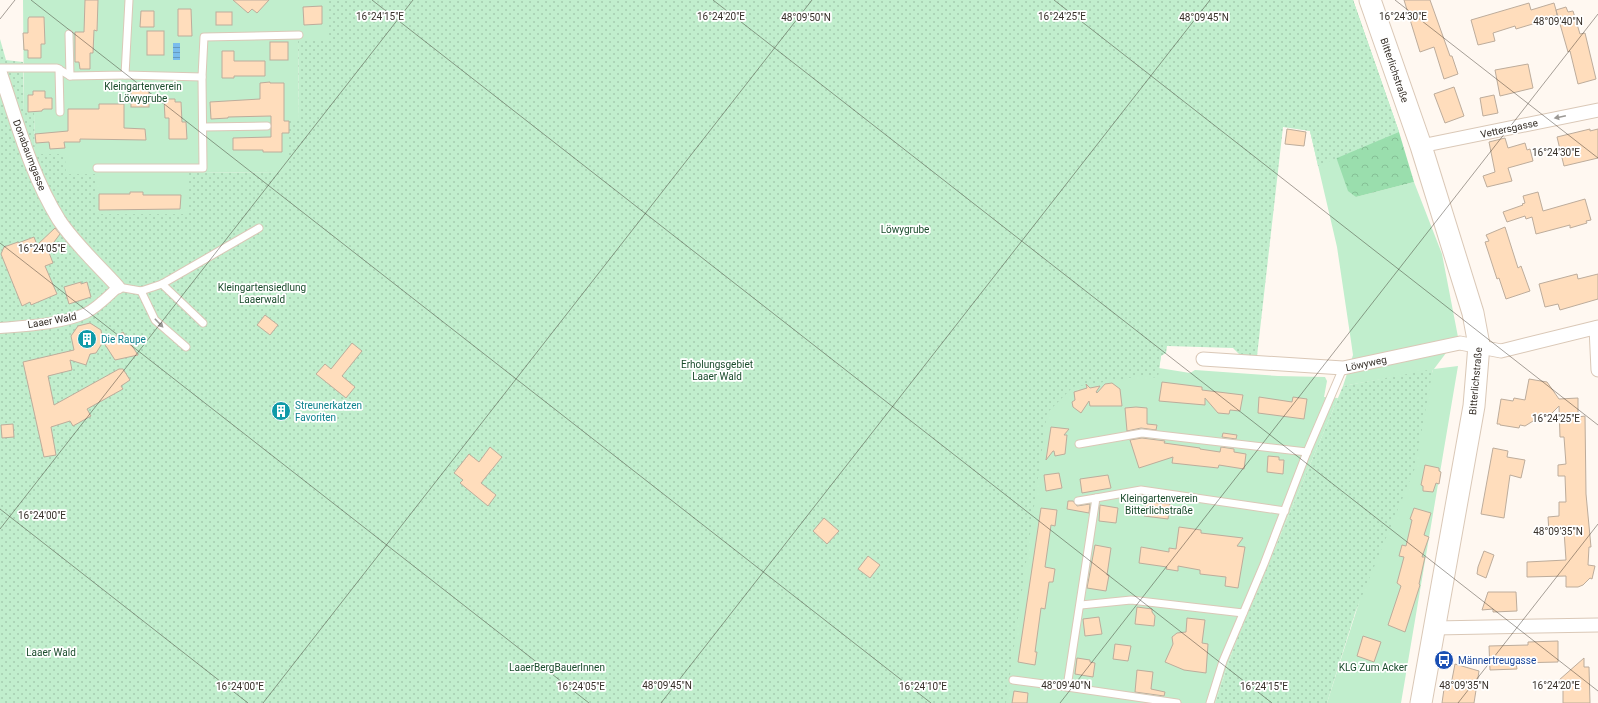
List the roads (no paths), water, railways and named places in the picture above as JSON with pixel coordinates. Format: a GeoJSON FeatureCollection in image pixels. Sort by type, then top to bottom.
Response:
{"type":"FeatureCollection","features":[{"type":"Feature","properties":{"kind":"main road","name":"Bitterlichstraße"},"geometry":{"type":"LineString","coordinates":[[1370,0],[1421,146],[1473,313],[1479,345],[1474,406],[1421,703]]}},
{"type":"Feature","properties":{"kind":"street","name":"Donabaumgasse"},"geometry":{"type":"LineString","coordinates":[[0,72],[37,178],[60,220],[79,244],[118,287]]}},
{"type":"Feature","properties":{"kind":"street","name":"Vettersgasse"},"geometry":{"type":"LineString","coordinates":[[1421,146],[1598,110]]}},
{"type":"Feature","properties":{"kind":"street","name":"Laaer Wald"},"geometry":{"type":"LineString","coordinates":[[0,328],[49,323],[80,315],[99,304],[118,287]]}},
{"type":"Feature","properties":{"kind":"street","name":"Löwyweg"},"geometry":{"type":"LineString","coordinates":[[1204,360],[1343,368],[1460,343],[1479,345],[1501,350],[1597,327]]}},
{"type":"Feature","properties":{"kind":"street"},"geometry":{"type":"LineString","coordinates":[[1597,327],[1598,370]]}},
{"type":"Feature","properties":{"kind":"street"},"geometry":{"type":"LineString","coordinates":[[1435,628],[1598,625]]}},
{"type":"Feature","properties":{"kind":"lane"},"geometry":{"type":"LineString","coordinates":[[125,75],[129,0]]}},
{"type":"Feature","properties":{"kind":"lane"},"geometry":{"type":"LineString","coordinates":[[69,34],[70,76]]}},
{"type":"Feature","properties":{"kind":"lane"},"geometry":{"type":"LineString","coordinates":[[97,168],[203,168],[202,77],[204,36],[299,35]]}},
{"type":"Feature","properties":{"kind":"lane"},"geometry":{"type":"LineString","coordinates":[[0,68],[57,68],[70,76],[125,75],[202,77]]}},
{"type":"Feature","properties":{"kind":"lane"},"geometry":{"type":"LineString","coordinates":[[59,69],[60,112]]}},
{"type":"Feature","properties":{"kind":"lane"},"geometry":{"type":"LineString","coordinates":[[203,127],[267,126]]}},
{"type":"Feature","properties":{"kind":"lane"},"geometry":{"type":"LineString","coordinates":[[118,287],[141,291],[162,284],[258,228]]}},
{"type":"Feature","properties":{"kind":"lane"},"geometry":{"type":"LineString","coordinates":[[162,284],[203,323]]}},
{"type":"Feature","properties":{"kind":"lane"},"geometry":{"type":"LineString","coordinates":[[141,291],[155,320],[186,347]]}},
{"type":"Feature","properties":{"kind":"lane"},"geometry":{"type":"LineString","coordinates":[[1210,703],[1223,662],[1285,511],[1307,452],[1343,368]]}},
{"type":"Feature","properties":{"kind":"lane"},"geometry":{"type":"LineString","coordinates":[[1079,444],[1142,433],[1307,452]]}},
{"type":"Feature","properties":{"kind":"lane"},"geometry":{"type":"LineString","coordinates":[[1078,501],[1141,490],[1285,511]]}},
{"type":"Feature","properties":{"kind":"lane"},"geometry":{"type":"LineString","coordinates":[[1067,688],[1081,605],[1096,498]]}},
{"type":"Feature","properties":{"kind":"lane"},"geometry":{"type":"LineString","coordinates":[[1081,605],[1131,600],[1243,613]]}},
{"type":"Feature","properties":{"kind":"lane"},"geometry":{"type":"LineString","coordinates":[[1013,680],[1177,703]]}},
{"type":"Feature","properties":{"kind":"water"},"geometry":{"type":"Polygon","coordinates":[[[173,43],[180,43],[180,60],[173,60],[173,43]]]}},
{"type":"Feature","properties":{"kind":"place","name":"Die Raupe"},"geometry":{"type":"Point","coordinates":[87,339]}},
{"type":"Feature","properties":{"kind":"place","name":"Streunerkatzen Favoriten"},"geometry":{"type":"Point","coordinates":[281,411]}},
{"type":"Feature","properties":{"kind":"place","name":"Männertreugasse"},"geometry":{"type":"Point","coordinates":[1444,660]}},
{"type":"Feature","properties":{"kind":"park label","name":"Kleingartenverein Löwygrube"},"geometry":{"type":"Point","coordinates":[143,92]}},
{"type":"Feature","properties":{"kind":"park label","name":"Löwygrube"},"geometry":{"type":"Point","coordinates":[905,229]}},
{"type":"Feature","properties":{"kind":"park label","name":"Kleingartensiedlung Laaerwald"},"geometry":{"type":"Point","coordinates":[262,292]}},
{"type":"Feature","properties":{"kind":"park label","name":"Erholungsgebiet Laaer Wald"},"geometry":{"type":"Point","coordinates":[717,370]}},
{"type":"Feature","properties":{"kind":"park label","name":"Kleingartenverein Bitterlichstraße"},"geometry":{"type":"Point","coordinates":[1159,504]}},
{"type":"Feature","properties":{"kind":"park label","name":"LaaerBergBauerInnen"},"geometry":{"type":"Point","coordinates":[557,667]}},
{"type":"Feature","properties":{"kind":"park label","name":"KLG Zum Acker"},"geometry":{"type":"Point","coordinates":[1373,667]}}]}
